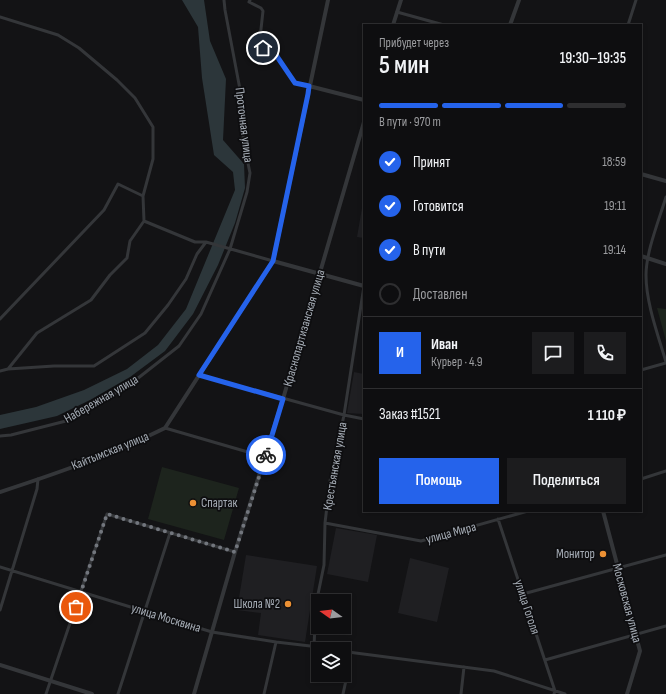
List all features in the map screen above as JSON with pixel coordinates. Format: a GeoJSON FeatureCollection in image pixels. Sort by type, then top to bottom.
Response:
{"type":"FeatureCollection","features":[{"type":"Feature","properties":{"kind":"street","name":"Проточная улица"},"geometry":{"type":"LineString","coordinates":[[224,0],[245,116],[243,139],[250,173],[247,192],[230,249]]}},
{"type":"Feature","properties":{"kind":"street"},"geometry":{"type":"LineString","coordinates":[[250,0],[249,2],[261,8],[263,11],[260,38],[263,48],[276,55],[295,83],[363,100]]}},
{"type":"Feature","properties":{"kind":"street","name":"Кайтымская улица"},"geometry":{"type":"LineString","coordinates":[[0,492],[38,480],[140,440],[165,428],[273,261],[328,0]]}},
{"type":"Feature","properties":{"kind":"street"},"geometry":{"type":"LineString","coordinates":[[393,24],[401,0]]}},
{"type":"Feature","properties":{"kind":"street"},"geometry":{"type":"LineString","coordinates":[[510,24],[519,0]]}},
{"type":"Feature","properties":{"kind":"street"},"geometry":{"type":"LineString","coordinates":[[628,24],[636,0]]}},
{"type":"Feature","properties":{"kind":"street"},"geometry":{"type":"LineString","coordinates":[[397,12],[440,24]]}},
{"type":"Feature","properties":{"kind":"street"},"geometry":{"type":"LineString","coordinates":[[0,17],[58,36],[79,48],[117,80],[135,98],[153,127],[153,160],[143,196],[144,221],[130,241],[127,258],[110,275],[91,300],[37,333],[8,369]]}},
{"type":"Feature","properties":{"kind":"street","name":"Краснопартизанская улица"},"geometry":{"type":"LineString","coordinates":[[194,694],[235,552],[283,399],[363,125]]}},
{"type":"Feature","properties":{"kind":"street"},"geometry":{"type":"LineString","coordinates":[[642,174],[666,181]]}},
{"type":"Feature","properties":{"kind":"street"},"geometry":{"type":"LineString","coordinates":[[0,319],[104,210],[118,184],[143,196]]}},
{"type":"Feature","properties":{"kind":"street"},"geometry":{"type":"LineString","coordinates":[[642,370],[666,363],[648,296],[646,275],[648,257],[666,197]]}},
{"type":"Feature","properties":{"kind":"street"},"geometry":{"type":"LineString","coordinates":[[144,221],[195,242],[206,242],[363,286]]}},
{"type":"Feature","properties":{"kind":"street"},"geometry":{"type":"LineString","coordinates":[[0,371],[8,369],[54,366],[94,366],[145,333],[168,305],[186,278],[197,254],[206,242]]}},
{"type":"Feature","properties":{"kind":"street","name":"Набережная улица"},"geometry":{"type":"LineString","coordinates":[[0,436],[11,435],[66,421],[128,386],[179,346],[201,314],[230,249]]}},
{"type":"Feature","properties":{"kind":"street"},"geometry":{"type":"LineString","coordinates":[[642,256],[666,264]]}},
{"type":"Feature","properties":{"kind":"street","name":"Крестьянская улица"},"geometry":{"type":"LineString","coordinates":[[314,642],[316,604],[324,565],[325,523],[330,481],[344,415],[363,292]]}},
{"type":"Feature","properties":{"kind":"street"},"geometry":{"type":"LineString","coordinates":[[199,375],[283,399],[363,419]]}},
{"type":"Feature","properties":{"kind":"street"},"geometry":{"type":"LineString","coordinates":[[165,428],[265,457]]}},
{"type":"Feature","properties":{"kind":"street"},"geometry":{"type":"LineString","coordinates":[[642,479],[666,471]]}},
{"type":"Feature","properties":{"kind":"street"},"geometry":{"type":"LineString","coordinates":[[0,610],[37,489],[38,480]]}},
{"type":"Feature","properties":{"kind":"street","name":"улица Мира"},"geometry":{"type":"LineString","coordinates":[[325,523],[421,541],[524,512]]}},
{"type":"Feature","properties":{"kind":"street","name":"Московская улица"},"geometry":{"type":"LineString","coordinates":[[603,512],[640,651],[627,694]]}},
{"type":"Feature","properties":{"kind":"street"},"geometry":{"type":"LineString","coordinates":[[46,694],[107,514],[235,552]]}},
{"type":"Feature","properties":{"kind":"street","name":"улица Гоголя"},"geometry":{"type":"LineString","coordinates":[[498,519],[545,660],[554,692]]}},
{"type":"Feature","properties":{"kind":"street"},"geometry":{"type":"LineString","coordinates":[[118,694],[170,533]]}},
{"type":"Feature","properties":{"kind":"street"},"geometry":{"type":"LineString","coordinates":[[523,594],[666,555]]}},
{"type":"Feature","properties":{"kind":"street","name":"улица Москвина"},"geometry":{"type":"LineString","coordinates":[[0,567],[212,632],[311,646]]}},
{"type":"Feature","properties":{"kind":"street"},"geometry":{"type":"LineString","coordinates":[[545,660],[666,626]]}},
{"type":"Feature","properties":{"kind":"street"},"geometry":{"type":"LineString","coordinates":[[264,694],[276,642]]}},
{"type":"Feature","properties":{"kind":"street"},"geometry":{"type":"LineString","coordinates":[[351,652],[494,671],[554,692],[565,694]]}},
{"type":"Feature","properties":{"kind":"street"},"geometry":{"type":"LineString","coordinates":[[0,665],[92,694]]}},
{"type":"Feature","properties":{"kind":"street"},"geometry":{"type":"LineString","coordinates":[[461,694],[464,667]]}},
{"type":"Feature","properties":{"kind":"street"},"geometry":{"type":"LineString","coordinates":[[343,694],[346,682]]}},
{"type":"Feature","properties":{"kind":"shaded area"},"geometry":{"type":"Polygon","coordinates":[[[182,0],[204,0],[210,41],[226,79],[223,140],[244,164],[245,188],[235,223],[218,265],[193,314],[165,351],[130,377],[90,400],[57,416],[0,429],[0,415],[36,407],[84,390],[127,369],[158,345],[186,309],[235,190],[233,172],[214,155],[202,78],[198,27],[182,0]]]}},
{"type":"Feature","properties":{"kind":"shaded area"},"geometry":{"type":"Polygon","coordinates":[[[362,208],[363,208],[363,238],[357,237],[362,208]]]}},
{"type":"Feature","properties":{"kind":"shaded area"},"geometry":{"type":"Polygon","coordinates":[[[657,308],[666,309],[666,341],[657,308]]]}},
{"type":"Feature","properties":{"kind":"shaded area"},"geometry":{"type":"Polygon","coordinates":[[[354,372],[363,374],[363,414],[347,413],[354,372]]]}},
{"type":"Feature","properties":{"kind":"shaded area","name":"Спартак"},"geometry":{"type":"Polygon","coordinates":[[[162,467],[239,488],[224,540],[148,519],[162,467]]]}},
{"type":"Feature","properties":{"kind":"shaded area"},"geometry":{"type":"Polygon","coordinates":[[[336,528],[377,535],[368,582],[327,574],[336,528]]]}},
{"type":"Feature","properties":{"kind":"shaded area"},"geometry":{"type":"Polygon","coordinates":[[[246,555],[317,566],[313,594],[311,594],[311,604],[305,642],[258,635],[261,613],[237,610],[246,555]]]}},
{"type":"Feature","properties":{"kind":"shaded area"},"geometry":{"type":"Polygon","coordinates":[[[410,558],[449,568],[437,622],[398,613],[410,558]]]}},
{"type":"Feature","properties":{"kind":"way so far"},"geometry":{"type":"LineString","coordinates":[[76,607],[107,514],[235,552],[266,455]]}},
{"type":"Feature","properties":{"kind":"place","name":"Спартак"},"geometry":{"type":"Point","coordinates":[193,503]}},
{"type":"Feature","properties":{"kind":"place","name":"Монитор"},"geometry":{"type":"Point","coordinates":[603,554]}},
{"type":"Feature","properties":{"kind":"place","name":"Школа №2"},"geometry":{"type":"Point","coordinates":[288,604]}},
{"type":"Feature","properties":{"kind":"route"},"geometry":{"type":"LineString","coordinates":[[263,48],[276,55],[295,83],[309,86],[308,94],[273,261],[199,375],[283,399],[266,455]]}}]}
